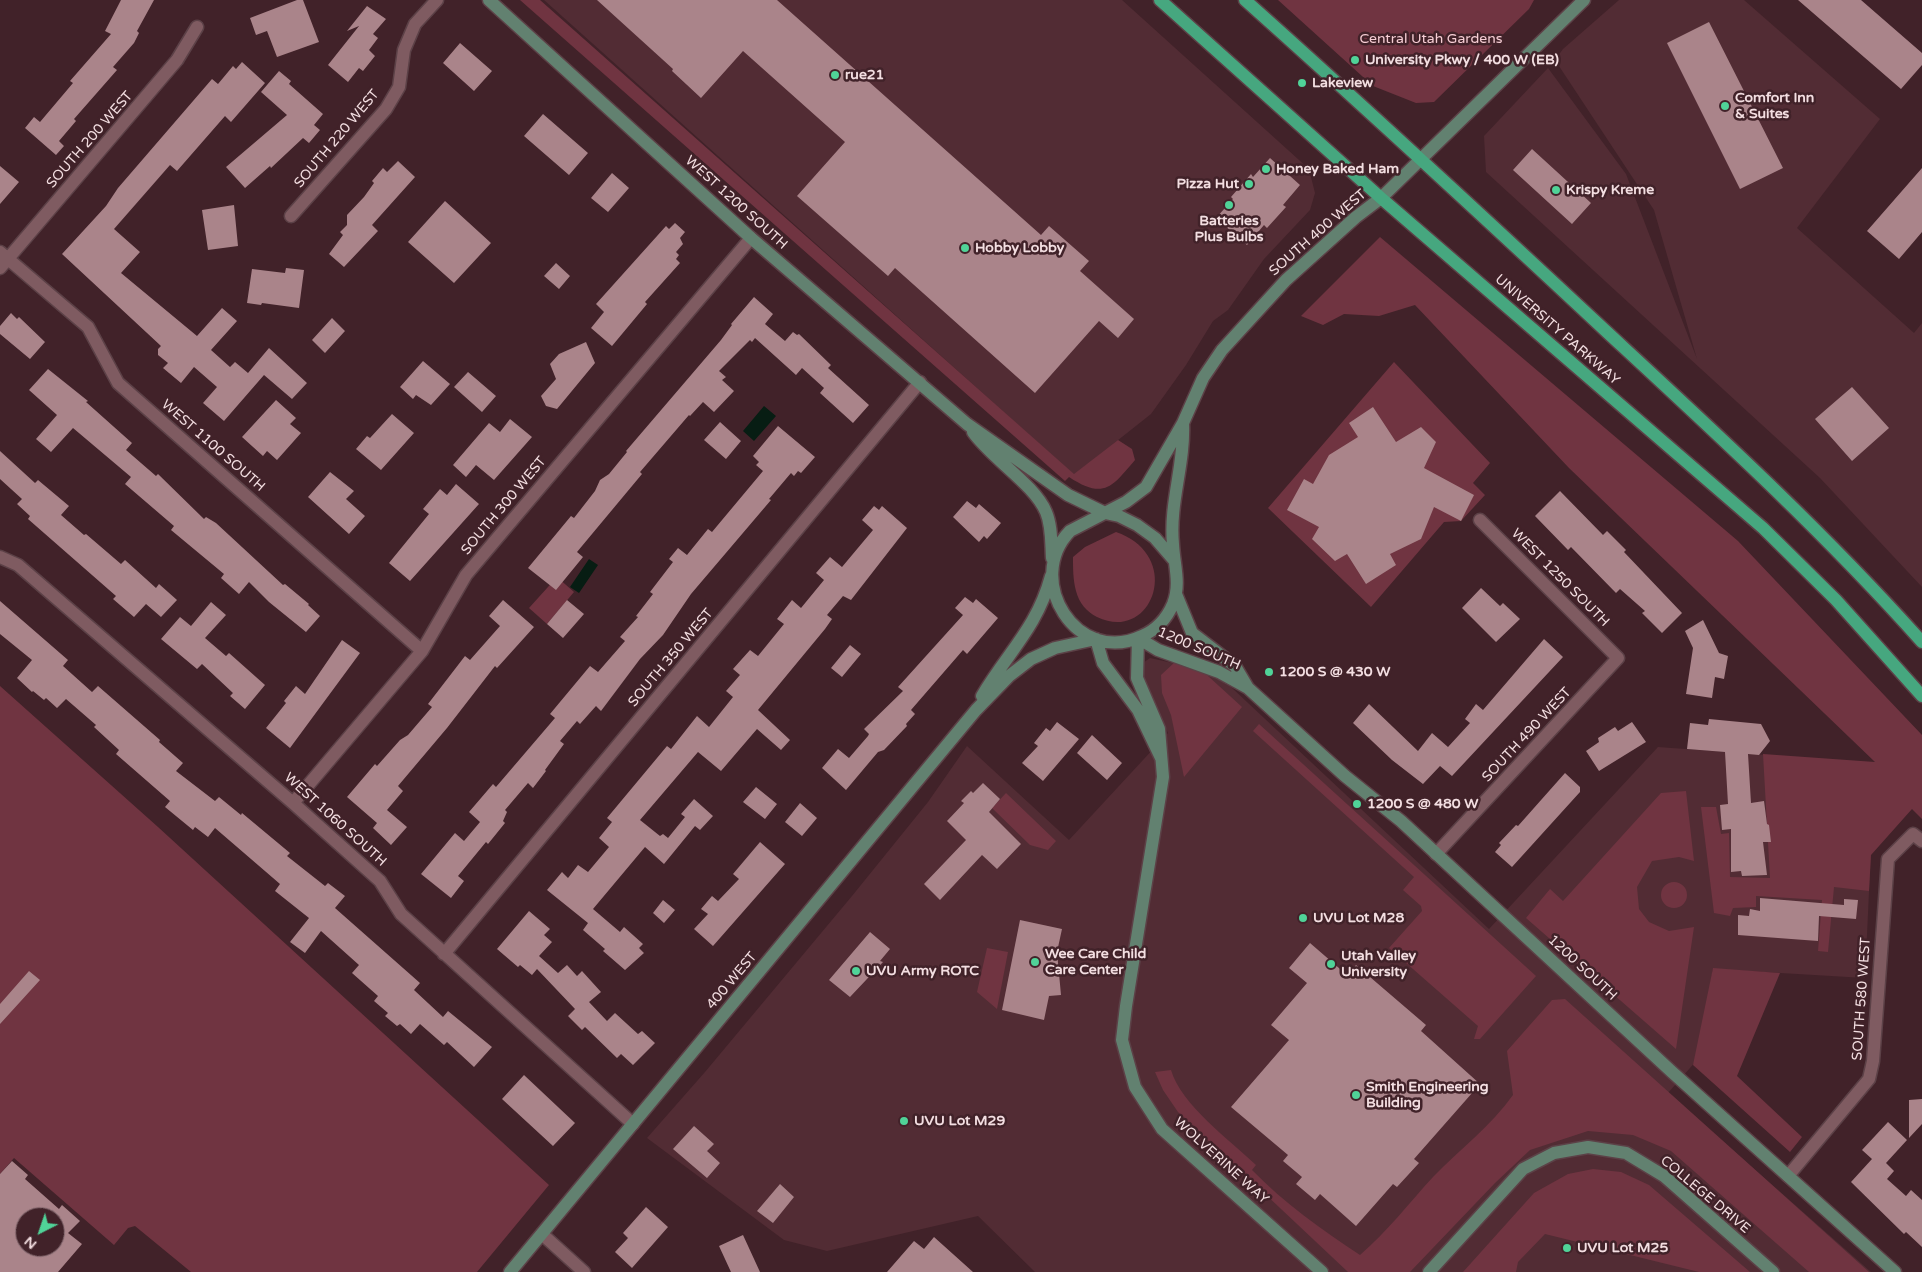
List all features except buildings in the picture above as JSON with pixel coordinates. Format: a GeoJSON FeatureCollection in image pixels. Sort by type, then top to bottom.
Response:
{"type":"FeatureCollection","features":[{"type":"Feature","properties":{"kind":"main road","name":"UNIVERSITY PARKWAY"},"geometry":{"type":"LineString","coordinates":[[1160,0],[1381,198],[1763,528],[1836,600],[1922,696]]}},
{"type":"Feature","properties":{"kind":"main road"},"geometry":{"type":"LineString","coordinates":[[1245,0],[1421,159],[1793,505],[1874,588],[1922,642]]}},
{"type":"Feature","properties":{"kind":"street","name":"SOUTH 220 WEST"},"geometry":{"type":"LineString","coordinates":[[291,216],[386,108],[399,87],[404,50],[414,24],[437,0]]}},
{"type":"Feature","properties":{"kind":"street","name":"WEST 1200 SOUTH"},"geometry":{"type":"LineString","coordinates":[[489,0],[751,238],[967,424],[1051,485],[1105,513]]}},
{"type":"Feature","properties":{"kind":"street","name":"SOUTH 400 WEST"},"geometry":{"type":"LineString","coordinates":[[1105,513],[1137,496],[1146,487],[1183,423],[1203,378],[1229,343],[1286,280],[1356,217],[1381,198],[1584,0]]}},
{"type":"Feature","properties":{"kind":"street","name":"SOUTH 200 WEST"},"geometry":{"type":"LineString","coordinates":[[3,260],[177,60],[196,27]]}},
{"type":"Feature","properties":{"kind":"street","name":"SOUTH 300 WEST"},"geometry":{"type":"LineString","coordinates":[[293,803],[422,651],[466,575],[751,238]]}},
{"type":"Feature","properties":{"kind":"street","name":"WEST 1100 SOUTH"},"geometry":{"type":"LineString","coordinates":[[3,260],[88,327],[118,383],[422,651]]}},
{"type":"Feature","properties":{"kind":"street","name":"SOUTH 350 WEST"},"geometry":{"type":"LineString","coordinates":[[444,954],[920,382]]}},
{"type":"Feature","properties":{"kind":"street","name":"SOUTH 400 WEST"},"geometry":{"type":"LineString","coordinates":[[1175,562],[1172,510],[1183,450],[1183,423]]}},
{"type":"Feature","properties":{"kind":"street","name":"WEST 1200 SOUTH"},"geometry":{"type":"LineString","coordinates":[[967,424],[987,451],[1032,493],[1043,506],[1049,523],[1052,567]]}},
{"type":"Feature","properties":{"kind":"street"},"geometry":{"type":"LineString","coordinates":[[1105,513],[1119,516],[1137,524],[1155,538],[1175,562],[1176,594],[1163,620],[1148,634],[1138,638],[1121,642],[1096,639],[1055,648],[1031,659],[1009,676],[976,710],[1000,668],[1032,625],[1042,603],[1060,544],[1070,531],[1105,513]]}},
{"type":"Feature","properties":{"kind":"street","name":"WEST 1250 SOUTH"},"geometry":{"type":"LineString","coordinates":[[1480,520],[1618,658]]}},
{"type":"Feature","properties":{"kind":"street","name":"WEST 1060 SOUTH"},"geometry":{"type":"LineString","coordinates":[[0,557],[18,565],[293,803],[380,881],[401,914],[632,1124]]}},
{"type":"Feature","properties":{"kind":"street"},"geometry":{"type":"LineString","coordinates":[[1052,567],[1059,607],[1079,630],[1096,639]]}},
{"type":"Feature","properties":{"kind":"street","name":"1200 SOUTH"},"geometry":{"type":"LineString","coordinates":[[1176,594],[1192,633],[1234,666],[1248,688]]}},
{"type":"Feature","properties":{"kind":"street","name":"1200 SOUTH"},"geometry":{"type":"LineString","coordinates":[[1138,638],[1158,650],[1219,672],[1248,688],[1345,776],[1382,805],[1895,1272]]}},
{"type":"Feature","properties":{"kind":"street","name":"WOLVERINE WAY"},"geometry":{"type":"LineString","coordinates":[[1138,638],[1137,678],[1157,724],[1161,758],[1162,793],[1122,1040],[1135,1087],[1162,1128],[1322,1272]]}},
{"type":"Feature","properties":{"kind":"street","name":"WOLVERINE WAY"},"geometry":{"type":"LineString","coordinates":[[1096,639],[1103,663],[1138,710],[1161,758]]}},
{"type":"Feature","properties":{"kind":"street","name":"SOUTH 490 WEST"},"geometry":{"type":"LineString","coordinates":[[1436,854],[1618,658]]}},
{"type":"Feature","properties":{"kind":"street","name":"400 WEST"},"geometry":{"type":"LineString","coordinates":[[510,1272],[976,710]]}},
{"type":"Feature","properties":{"kind":"street","name":"SOUTH 580 WEST"},"geometry":{"type":"LineString","coordinates":[[1788,1176],[1869,1079],[1874,1061],[1888,859],[1918,838]]}},
{"type":"Feature","properties":{"kind":"street","name":"COLLEGE DRIVE"},"geometry":{"type":"LineString","coordinates":[[1429,1272],[1523,1169],[1554,1153],[1588,1147],[1626,1153],[1664,1176],[1773,1272]]}},
{"type":"Feature","properties":{"kind":"street"},"geometry":{"type":"LineString","coordinates":[[542,1234],[584,1272]]}},
{"type":"Feature","properties":{"kind":"shaded area"},"geometry":{"type":"Polygon","coordinates":[[[544,0],[1122,0],[1309,169],[1315,193],[1310,210],[1264,259],[1228,310],[1213,321],[1186,365],[1151,414],[1074,475],[544,0]]]}},
{"type":"Feature","properties":{"kind":"shaded area"},"geometry":{"type":"Polygon","coordinates":[[[1619,0],[1744,0],[1880,119],[1797,228],[1914,333],[1922,323],[1922,587],[1820,478],[1486,172],[1484,136],[1548,68],[1626,174],[1697,359],[1654,210],[1555,60],[1563,49],[1619,0]]]}},
{"type":"Feature","properties":{"kind":"shaded area"},"geometry":{"type":"Polygon","coordinates":[[[764,406],[776,416],[754,441],[743,431],[764,406]]]}},
{"type":"Feature","properties":{"kind":"shaded area"},"geometry":{"type":"Polygon","coordinates":[[[589,559],[598,565],[579,593],[570,587],[589,559]]]}},
{"type":"Feature","properties":{"kind":"shaded area","name":"Utah Valley University"},"geometry":{"type":"Polygon","coordinates":[[[1150,658],[1200,669],[1231,687],[1489,929],[1658,747],[1875,763],[1865,978],[1713,969],[1697,1060],[1668,1093],[1871,1272],[1035,1272],[978,1216],[827,1251],[784,1240],[647,1138],[705,1072],[852,896],[928,802],[967,746],[1069,840],[1168,733],[1144,681],[1143,663],[1150,658]]]}},
{"type":"Feature","properties":{"kind":"green space"},"geometry":{"type":"Polygon","coordinates":[[[520,0],[540,0],[1074,474],[1118,440],[1132,449],[1135,460],[1120,477],[1106,487],[1099,489],[1091,488],[1069,477],[1065,481],[520,0]]]}},
{"type":"Feature","properties":{"kind":"green space","name":"Central Utah Gardens"},"geometry":{"type":"Polygon","coordinates":[[[1278,0],[1534,0],[1529,9],[1434,102],[1416,103],[1373,86],[1278,0]]]}},
{"type":"Feature","properties":{"kind":"green space"},"geometry":{"type":"Polygon","coordinates":[[[1380,237],[1738,541],[1922,735],[1922,819],[1912,809],[1871,855],[1869,891],[1834,887],[1828,952],[1818,951],[1822,900],[1756,896],[1756,907],[1733,908],[1730,916],[1714,913],[1701,807],[1716,807],[1721,834],[1729,833],[1730,877],[1770,878],[1763,754],[1875,762],[1569,468],[1415,305],[1379,316],[1344,314],[1323,325],[1301,316],[1380,237]]]}},
{"type":"Feature","properties":{"kind":"green space"},"geometry":{"type":"Polygon","coordinates":[[[1394,362],[1490,463],[1473,483],[1485,495],[1461,521],[1444,522],[1371,607],[1268,508],[1394,362]]]}},
{"type":"Feature","properties":{"kind":"green space"},"geometry":{"type":"Polygon","coordinates":[[[1116,532],[1137,544],[1150,559],[1155,577],[1153,594],[1145,608],[1133,618],[1116,622],[1097,617],[1090,613],[1081,603],[1075,587],[1073,557],[1085,547],[1116,532]]]}},
{"type":"Feature","properties":{"kind":"green space"},"geometry":{"type":"Polygon","coordinates":[[[557,577],[574,592],[547,624],[529,608],[557,577]]]}},
{"type":"Feature","properties":{"kind":"green space"},"geometry":{"type":"Polygon","coordinates":[[[1175,662],[1196,665],[1242,707],[1184,777],[1171,715],[1162,693],[1161,675],[1175,662]]]}},
{"type":"Feature","properties":{"kind":"green space"},"geometry":{"type":"Polygon","coordinates":[[[0,686],[158,827],[549,1185],[477,1272],[191,1272],[135,1226],[128,1228],[114,1245],[14,1158],[0,1174],[0,686]]]}},
{"type":"Feature","properties":{"kind":"green space"},"geometry":{"type":"Polygon","coordinates":[[[1259,724],[1536,976],[1480,1039],[1474,1039],[1478,1026],[1389,948],[1422,911],[1421,906],[1403,890],[1414,877],[1253,731],[1259,724]]]}},
{"type":"Feature","properties":{"kind":"green space"},"geometry":{"type":"Polygon","coordinates":[[[1686,791],[1694,861],[1679,857],[1652,861],[1637,887],[1639,909],[1649,922],[1669,931],[1694,927],[1676,1049],[1526,918],[1550,889],[1563,901],[1661,793],[1686,791]]]}},
{"type":"Feature","properties":{"kind":"green space"},"geometry":{"type":"Polygon","coordinates":[[[1006,793],[1056,841],[1048,850],[1030,845],[992,808],[1006,793]]]}},
{"type":"Feature","properties":{"kind":"green space"},"geometry":{"type":"Polygon","coordinates":[[[1674,882],[1683,886],[1687,895],[1683,904],[1674,908],[1665,904],[1661,895],[1665,886],[1674,882]]]}},
{"type":"Feature","properties":{"kind":"green space"},"geometry":{"type":"Polygon","coordinates":[[[987,948],[1008,952],[997,1009],[977,992],[987,948]]]}},
{"type":"Feature","properties":{"kind":"green space"},"geometry":{"type":"Polygon","coordinates":[[[1713,968],[1780,973],[1737,1076],[1802,1137],[1790,1152],[1693,1065],[1713,968]]]}},
{"type":"Feature","properties":{"kind":"green space"},"geometry":{"type":"Polygon","coordinates":[[[1565,999],[1869,1272],[1809,1272],[1671,1151],[1633,1135],[1588,1131],[1530,1150],[1495,1183],[1410,1272],[1348,1272],[1178,1112],[1163,1090],[1155,1072],[1171,1070],[1176,1083],[1195,1109],[1256,1165],[1252,1170],[1264,1182],[1304,1216],[1360,1255],[1389,1227],[1433,1177],[1485,1127],[1513,1095],[1507,1051],[1552,1000],[1565,999]]]}},
{"type":"Feature","properties":{"kind":"green space"},"geometry":{"type":"Polygon","coordinates":[[[1593,1169],[1621,1172],[1649,1185],[1750,1272],[1699,1272],[1545,1234],[1518,1262],[1516,1272],[1463,1272],[1534,1193],[1568,1174],[1593,1169]]]}},
{"type":"Feature","properties":{"kind":"place","name":"University Pkwy / 400 W (EB)"},"geometry":{"type":"Point","coordinates":[1355,60]}},
{"type":"Feature","properties":{"kind":"place","name":"rue21"},"geometry":{"type":"Point","coordinates":[835,75]}},
{"type":"Feature","properties":{"kind":"place","name":"Lakeview"},"geometry":{"type":"Point","coordinates":[1302,83]}},
{"type":"Feature","properties":{"kind":"place","name":"Comfort Inn & Suites"},"geometry":{"type":"Point","coordinates":[1725,106]}},
{"type":"Feature","properties":{"kind":"place","name":"Honey Baked Ham"},"geometry":{"type":"Point","coordinates":[1266,169]}},
{"type":"Feature","properties":{"kind":"place","name":"Pizza Hut"},"geometry":{"type":"Point","coordinates":[1249,184]}},
{"type":"Feature","properties":{"kind":"place","name":"Krispy Kreme"},"geometry":{"type":"Point","coordinates":[1556,190]}},
{"type":"Feature","properties":{"kind":"place","name":"Batteries Plus Bulbs"},"geometry":{"type":"Point","coordinates":[1229,205]}},
{"type":"Feature","properties":{"kind":"place","name":"Hobby Lobby"},"geometry":{"type":"Point","coordinates":[965,248]}},
{"type":"Feature","properties":{"kind":"place","name":"1200 S @ 430 W"},"geometry":{"type":"Point","coordinates":[1269,672]}},
{"type":"Feature","properties":{"kind":"place","name":"1200 S @ 480 W"},"geometry":{"type":"Point","coordinates":[1357,804]}},
{"type":"Feature","properties":{"kind":"place","name":"UVU Lot M28"},"geometry":{"type":"Point","coordinates":[1303,918]}},
{"type":"Feature","properties":{"kind":"place","name":"Wee Care Child Care Center"},"geometry":{"type":"Point","coordinates":[1035,962]}},
{"type":"Feature","properties":{"kind":"place","name":"Utah Valley University"},"geometry":{"type":"Point","coordinates":[1331,964]}},
{"type":"Feature","properties":{"kind":"place","name":"UVU Army ROTC"},"geometry":{"type":"Point","coordinates":[856,971]}},
{"type":"Feature","properties":{"kind":"place","name":"Smith Engineering Building"},"geometry":{"type":"Point","coordinates":[1356,1095]}},
{"type":"Feature","properties":{"kind":"place","name":"UVU Lot M29"},"geometry":{"type":"Point","coordinates":[904,1121]}},
{"type":"Feature","properties":{"kind":"place","name":"UVU Lot M25"},"geometry":{"type":"Point","coordinates":[1567,1248]}}]}
